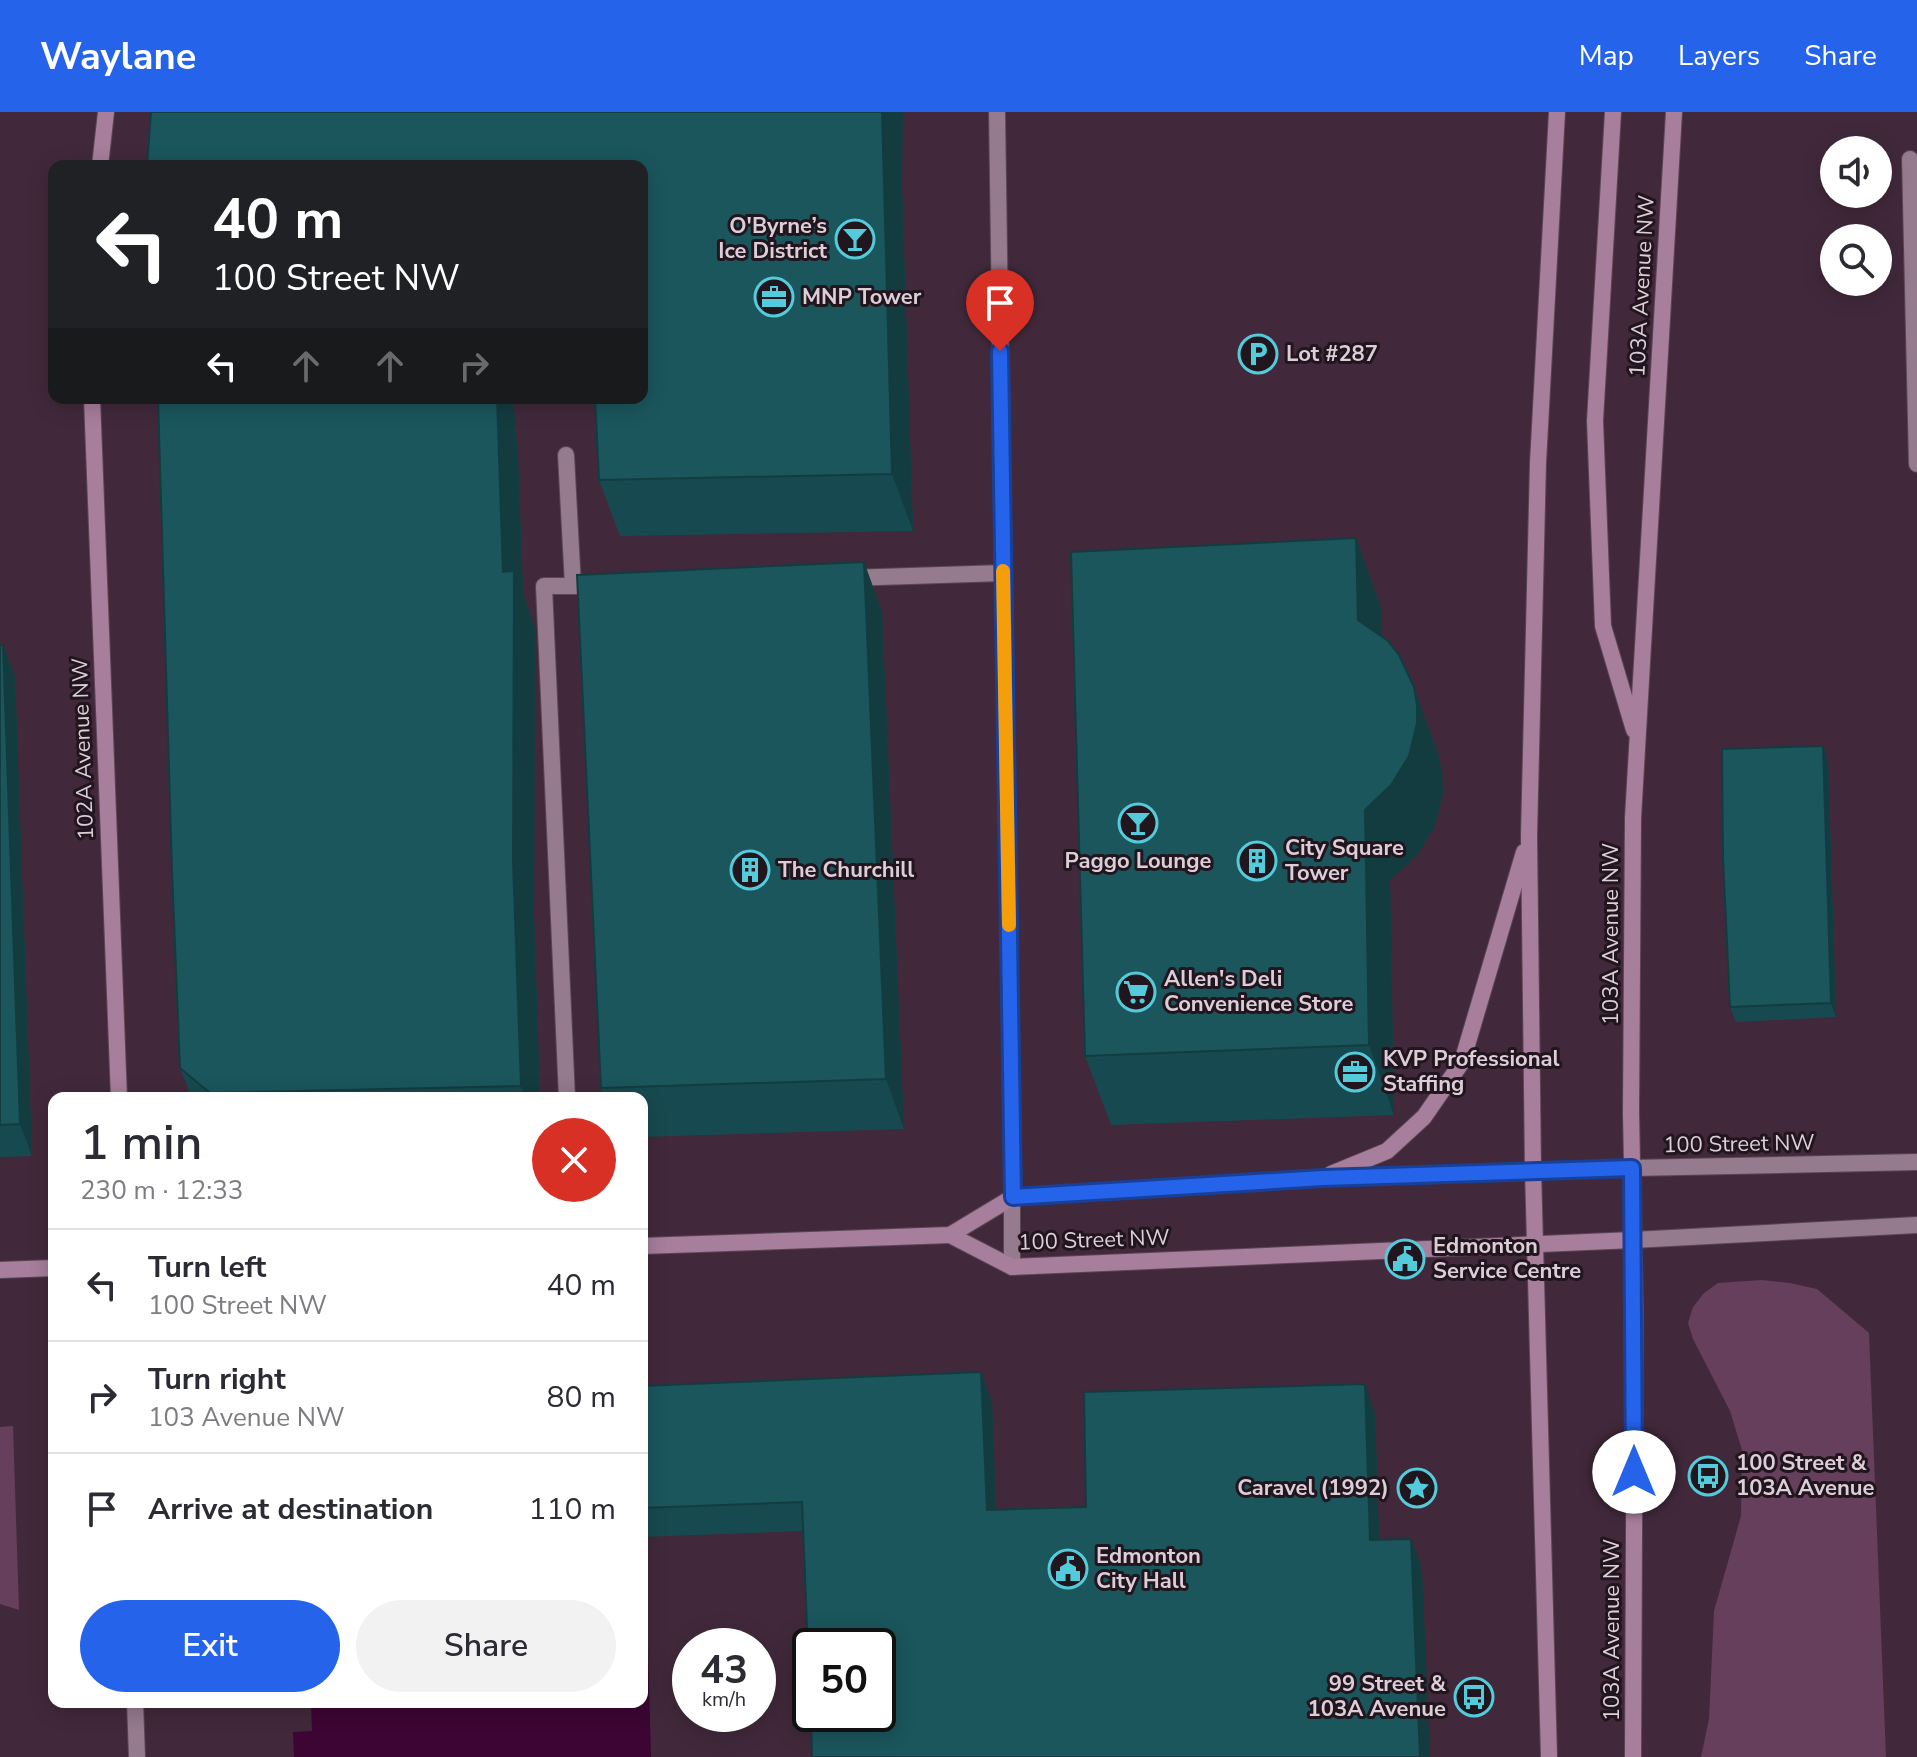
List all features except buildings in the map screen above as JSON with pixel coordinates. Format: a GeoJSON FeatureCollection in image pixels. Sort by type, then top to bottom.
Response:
{"type":"FeatureCollection","features":[{"type":"Feature","properties":{"kind":"main road"},"geometry":{"type":"LineString","coordinates":[[101,160],[106,112]]}},
{"type":"Feature","properties":{"kind":"main road"},"geometry":{"type":"LineString","coordinates":[[1549,1757],[1533,1170],[1529,835],[1538,463],[1557,112]]}},
{"type":"Feature","properties":{"kind":"main road"},"geometry":{"type":"LineString","coordinates":[[1613,112],[1595,421],[1603,626],[1636,739]]}},
{"type":"Feature","properties":{"kind":"main road","name":"103A Avenue NW"},"geometry":{"type":"LineString","coordinates":[[1633,1757],[1633,818],[1674,112]]}},
{"type":"Feature","properties":{"kind":"main road","name":"102A Avenue NW"},"geometry":{"type":"LineString","coordinates":[[92,404],[119,1092]]}},
{"type":"Feature","properties":{"kind":"main road"},"geometry":{"type":"LineString","coordinates":[[1323,1178],[1387,1151],[1424,1117],[1462,1062],[1529,835]]}},
{"type":"Feature","properties":{"kind":"main road","name":"100 Street NW"},"geometry":{"type":"LineString","coordinates":[[648,1246],[950,1235],[1013,1197],[1323,1178],[1632,1168]]}},
{"type":"Feature","properties":{"kind":"main road","name":"100 Street NW"},"geometry":{"type":"LineString","coordinates":[[950,1235],[1012,1267],[1633,1240]]}},
{"type":"Feature","properties":{"kind":"main road"},"geometry":{"type":"LineString","coordinates":[[0,1270],[48,1268]]}},
{"type":"Feature","properties":{"kind":"street"},"geometry":{"type":"LineString","coordinates":[[997,112],[1012,1267]]}},
{"type":"Feature","properties":{"kind":"street"},"geometry":{"type":"LineString","coordinates":[[1910,159],[1917,464]]}},
{"type":"Feature","properties":{"kind":"street"},"geometry":{"type":"LineString","coordinates":[[566,455],[573,586]]}},
{"type":"Feature","properties":{"kind":"street"},"geometry":{"type":"LineString","coordinates":[[828,578],[1003,573]]}},
{"type":"Feature","properties":{"kind":"street"},"geometry":{"type":"LineString","coordinates":[[567,1092],[544,586],[620,585]]}},
{"type":"Feature","properties":{"kind":"street","name":"100 Street NW"},"geometry":{"type":"LineString","coordinates":[[1632,1168],[1917,1162]]}},
{"type":"Feature","properties":{"kind":"street","name":"100 Street NW"},"geometry":{"type":"LineString","coordinates":[[1633,1240],[1917,1225]]}},
{"type":"Feature","properties":{"kind":"street"},"geometry":{"type":"LineString","coordinates":[[135,1708],[137,1757]]}},
{"type":"Feature","properties":{"kind":"shaded area"},"geometry":{"type":"Polygon","coordinates":[[[1762,1280],[1817,1289],[1869,1333],[1886,1757],[1701,1757],[1709,1719],[1714,1611],[1741,1516],[1742,1450],[1730,1411],[1688,1323],[1693,1307],[1704,1293],[1718,1283],[1762,1280]]]}},
{"type":"Feature","properties":{"kind":"shaded area"},"geometry":{"type":"Polygon","coordinates":[[[13,1426],[19,1610],[0,1604],[0,1427],[13,1426]]]}},
{"type":"Feature","properties":{"kind":"shaded area"},"geometry":{"type":"Polygon","coordinates":[[[648,1650],[651,1757],[294,1757],[293,1732],[312,1731],[311,1708],[648,1708],[648,1650]]]}},
{"type":"Feature","properties":{"kind":"slow traffic"},"geometry":{"type":"LineString","coordinates":[[1003,571],[1009,925]]}},
{"type":"Feature","properties":{"kind":"place","name":"O'Byrne’s Ice District"},"geometry":{"type":"Point","coordinates":[855,239]}},
{"type":"Feature","properties":{"kind":"place","name":"MNP Tower"},"geometry":{"type":"Point","coordinates":[774,297]}},
{"type":"Feature","properties":{"kind":"place","name":"Lot #287"},"geometry":{"type":"Point","coordinates":[1258,354]}},
{"type":"Feature","properties":{"kind":"place","name":"Paggo Lounge"},"geometry":{"type":"Point","coordinates":[1138,823]}},
{"type":"Feature","properties":{"kind":"place","name":"City Square Tower"},"geometry":{"type":"Point","coordinates":[1257,861]}},
{"type":"Feature","properties":{"kind":"place","name":"The Churchill"},"geometry":{"type":"Point","coordinates":[750,870]}},
{"type":"Feature","properties":{"kind":"place","name":"Allen's Deli Convenience Store"},"geometry":{"type":"Point","coordinates":[1136,992]}},
{"type":"Feature","properties":{"kind":"place","name":"KVP Professional Staffing"},"geometry":{"type":"Point","coordinates":[1355,1072]}},
{"type":"Feature","properties":{"kind":"place","name":"Edmonton Service Centre"},"geometry":{"type":"Point","coordinates":[1405,1259]}},
{"type":"Feature","properties":{"kind":"place","name":"100 Street & 103A Avenue"},"geometry":{"type":"Point","coordinates":[1708,1476]}},
{"type":"Feature","properties":{"kind":"place","name":"Caravel (1992)"},"geometry":{"type":"Point","coordinates":[1417,1488]}},
{"type":"Feature","properties":{"kind":"place","name":"Edmonton City Hall"},"geometry":{"type":"Point","coordinates":[1068,1569]}},
{"type":"Feature","properties":{"kind":"place","name":"99 Street & 103A Avenue"},"geometry":{"type":"Point","coordinates":[1474,1697]}},
{"type":"Feature","properties":{"kind":"route"},"geometry":{"type":"LineString","coordinates":[[1000,351],[1013,1197],[1323,1178],[1632,1168],[1634,1472]]}}]}
